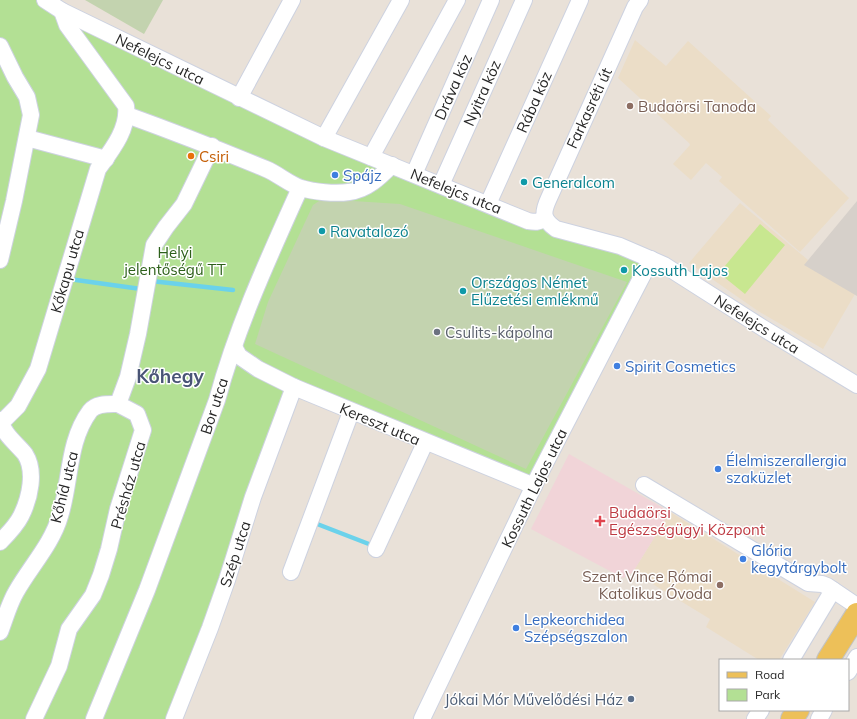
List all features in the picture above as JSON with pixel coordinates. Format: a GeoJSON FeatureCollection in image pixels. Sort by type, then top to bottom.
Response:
{"type":"FeatureCollection","features":[{"type":"Feature","properties":{"kind":"main road"},"geometry":{"type":"LineString","coordinates":[[829,659],[857,614]]}},
{"type":"Feature","properties":{"kind":"street","name":"Nefelejcs utca"},"geometry":{"type":"LineString","coordinates":[[45,0],[62,11],[324,138],[535,222],[542,221],[544,218],[556,229],[620,246],[651,259],[676,271],[712,296],[857,385]]}},
{"type":"Feature","properties":{"kind":"street"},"geometry":{"type":"LineString","coordinates":[[239,98],[292,0]]}},
{"type":"Feature","properties":{"kind":"street"},"geometry":{"type":"LineString","coordinates":[[324,138],[401,0]]}},
{"type":"Feature","properties":{"kind":"street"},"geometry":{"type":"LineString","coordinates":[[371,157],[456,0]]}},
{"type":"Feature","properties":{"kind":"street","name":"Dráva köz"},"geometry":{"type":"LineString","coordinates":[[414,174],[492,0]]}},
{"type":"Feature","properties":{"kind":"street","name":"Nyitra köz"},"geometry":{"type":"LineString","coordinates":[[441,185],[524,0]]}},
{"type":"Feature","properties":{"kind":"street","name":"Rába köz"},"geometry":{"type":"LineString","coordinates":[[488,204],[580,0]]}},
{"type":"Feature","properties":{"kind":"street","name":"Farkasréti út"},"geometry":{"type":"LineString","coordinates":[[544,218],[544,210],[548,198],[635,7],[640,0]]}},
{"type":"Feature","properties":{"kind":"street"},"geometry":{"type":"LineString","coordinates":[[62,11],[67,25],[126,106],[127,115],[212,146],[272,171],[300,188],[321,192],[349,192],[365,187],[375,181],[392,165]]}},
{"type":"Feature","properties":{"kind":"street"},"geometry":{"type":"LineString","coordinates":[[0,46],[15,77],[27,97],[30,115],[27,138],[0,260]]}},
{"type":"Feature","properties":{"kind":"street"},"geometry":{"type":"LineString","coordinates":[[0,71],[15,77]]}},
{"type":"Feature","properties":{"kind":"street","name":"Kőkapu utca"},"geometry":{"type":"LineString","coordinates":[[0,421],[18,406],[38,369],[95,176],[98,169],[116,144],[127,115]]}},
{"type":"Feature","properties":{"kind":"street"},"geometry":{"type":"LineString","coordinates":[[27,138],[106,159]]}},
{"type":"Feature","properties":{"kind":"street"},"geometry":{"type":"LineString","coordinates":[[118,404],[128,377],[135,349],[154,245],[184,204],[212,146]]}},
{"type":"Feature","properties":{"kind":"street","name":"Bor utca"},"geometry":{"type":"LineString","coordinates":[[94,719],[147,590],[217,400],[225,369],[254,289],[300,188]]}},
{"type":"Feature","properties":{"kind":"street","name":"Kossuth Lajos utca"},"geometry":{"type":"LineString","coordinates":[[422,719],[534,486],[651,259]]}},
{"type":"Feature","properties":{"kind":"street","name":"Kereszt utca"},"geometry":{"type":"LineString","coordinates":[[234,347],[239,356],[258,369],[294,388],[425,443],[534,486]]}},
{"type":"Feature","properties":{"kind":"street","name":"Szép utca"},"geometry":{"type":"LineString","coordinates":[[174,719],[210,628],[253,497],[294,388]]}},
{"type":"Feature","properties":{"kind":"street","name":"Kőhíd utca"},"geometry":{"type":"LineString","coordinates":[[0,632],[15,593],[45,548],[60,517],[76,438],[84,420],[96,406],[118,404]]}},
{"type":"Feature","properties":{"kind":"street","name":"Présház utca"},"geometry":{"type":"LineString","coordinates":[[34,719],[59,666],[69,629],[93,595],[101,575],[110,549],[118,510],[144,430],[137,414],[118,404]]}},
{"type":"Feature","properties":{"kind":"street"},"geometry":{"type":"LineString","coordinates":[[291,572],[351,412]]}},
{"type":"Feature","properties":{"kind":"street"},"geometry":{"type":"LineString","coordinates":[[0,421],[12,441],[30,463],[31,474],[28,498],[21,516],[11,531],[0,542]]}},
{"type":"Feature","properties":{"kind":"street"},"geometry":{"type":"LineString","coordinates":[[376,549],[425,443]]}},
{"type":"Feature","properties":{"kind":"street"},"geometry":{"type":"LineString","coordinates":[[644,485],[808,583],[822,584],[857,606]]}},
{"type":"Feature","properties":{"kind":"street"},"geometry":{"type":"LineString","coordinates":[[792,659],[833,590]]}},
{"type":"Feature","properties":{"kind":"street"},"geometry":{"type":"LineString","coordinates":[[849,670],[857,657]]}},
{"type":"Feature","properties":{"kind":"shaded area"},"geometry":{"type":"Polygon","coordinates":[[[635,40],[666,66],[688,41],[771,116],[768,120],[849,198],[800,252],[719,181],[722,177],[706,163],[691,180],[673,164],[690,145],[689,143],[618,78],[635,40]]]}},
{"type":"Feature","properties":{"kind":"shaded area"},"geometry":{"type":"Polygon","coordinates":[[[857,201],[857,296],[804,265],[857,201]]]}},
{"type":"Feature","properties":{"kind":"shaded area"},"geometry":{"type":"Polygon","coordinates":[[[740,203],[808,260],[805,265],[855,294],[823,349],[758,311],[689,263],[740,203]]]}},
{"type":"Feature","properties":{"kind":"shaded area","name":"Budaörsi Egészségügyi Központ"},"geometry":{"type":"Polygon","coordinates":[[[569,454],[670,512],[633,572],[623,578],[531,529],[569,454]]]}},
{"type":"Feature","properties":{"kind":"shaded area","name":"Szent Vince Római Katolikus Óvoda"},"geometry":{"type":"Polygon","coordinates":[[[670,512],[815,602],[780,659],[757,659],[706,627],[710,619],[633,572],[670,512]]]}},
{"type":"Feature","properties":{"kind":"green space","name":"Helyi jelentőségű TT"},"geometry":{"type":"Polygon","coordinates":[[[0,0],[45,0],[324,138],[651,259],[534,486],[294,388],[174,719],[0,719],[0,0]]]}},
{"type":"Feature","properties":{"kind":"green space"},"geometry":{"type":"Polygon","coordinates":[[[85,0],[163,0],[144,34],[85,0]]]}},
{"type":"Feature","properties":{"kind":"green space"},"geometry":{"type":"Polygon","coordinates":[[[322,199],[346,199],[353,201],[400,204],[627,282],[526,469],[255,344],[268,302],[313,205],[322,199]]]}},
{"type":"Feature","properties":{"kind":"green space"},"geometry":{"type":"Polygon","coordinates":[[[760,224],[785,245],[745,294],[719,273],[760,224]]]}},
{"type":"Feature","properties":{"kind":"waterway"},"geometry":{"type":"LineString","coordinates":[[69,279],[141,289]]}},
{"type":"Feature","properties":{"kind":"waterway"},"geometry":{"type":"LineString","coordinates":[[151,281],[233,290]]}},
{"type":"Feature","properties":{"kind":"waterway"},"geometry":{"type":"LineString","coordinates":[[312,522],[374,546]]}},
{"type":"Feature","properties":{"kind":"place","name":"Budaörsi Tanoda"},"geometry":{"type":"Point","coordinates":[630,106]}},
{"type":"Feature","properties":{"kind":"place","name":"Csiri"},"geometry":{"type":"Point","coordinates":[191,156]}},
{"type":"Feature","properties":{"kind":"place","name":"Spájz"},"geometry":{"type":"Point","coordinates":[335,175]}},
{"type":"Feature","properties":{"kind":"place","name":"Generalcom"},"geometry":{"type":"Point","coordinates":[524,182]}},
{"type":"Feature","properties":{"kind":"place","name":"Ravatalozó"},"geometry":{"type":"Point","coordinates":[322,231]}},
{"type":"Feature","properties":{"kind":"place","name":"Kossuth Lajos"},"geometry":{"type":"Point","coordinates":[624,270]}},
{"type":"Feature","properties":{"kind":"place","name":"Országos Német Elűzetési emlékmű"},"geometry":{"type":"Point","coordinates":[463,291]}},
{"type":"Feature","properties":{"kind":"place","name":"Csulits-kápolna"},"geometry":{"type":"Point","coordinates":[437,332]}},
{"type":"Feature","properties":{"kind":"place","name":"Spirit Cosmetics"},"geometry":{"type":"Point","coordinates":[617,366]}},
{"type":"Feature","properties":{"kind":"place","name":"Élelmiszerallergia szaküzlet"},"geometry":{"type":"Point","coordinates":[718,469]}},
{"type":"Feature","properties":{"kind":"place","name":"Budaörsi Egészségügyi Központ"},"geometry":{"type":"Point","coordinates":[600,521]}},
{"type":"Feature","properties":{"kind":"place","name":"Glória kegytárgybolt"},"geometry":{"type":"Point","coordinates":[743,559]}},
{"type":"Feature","properties":{"kind":"place","name":"Szent Vince Római Katolikus Óvoda"},"geometry":{"type":"Point","coordinates":[720,585]}},
{"type":"Feature","properties":{"kind":"place","name":"Lepkeorchidea Szépségszalon"},"geometry":{"type":"Point","coordinates":[516,628]}},
{"type":"Feature","properties":{"kind":"place","name":"Jókai Mór Művelődési Ház"},"geometry":{"type":"Point","coordinates":[631,699]}},
{"type":"Feature","properties":{"kind":"district","name":"Kőhegy"},"geometry":{"type":"Point","coordinates":[170,376]}}]}
